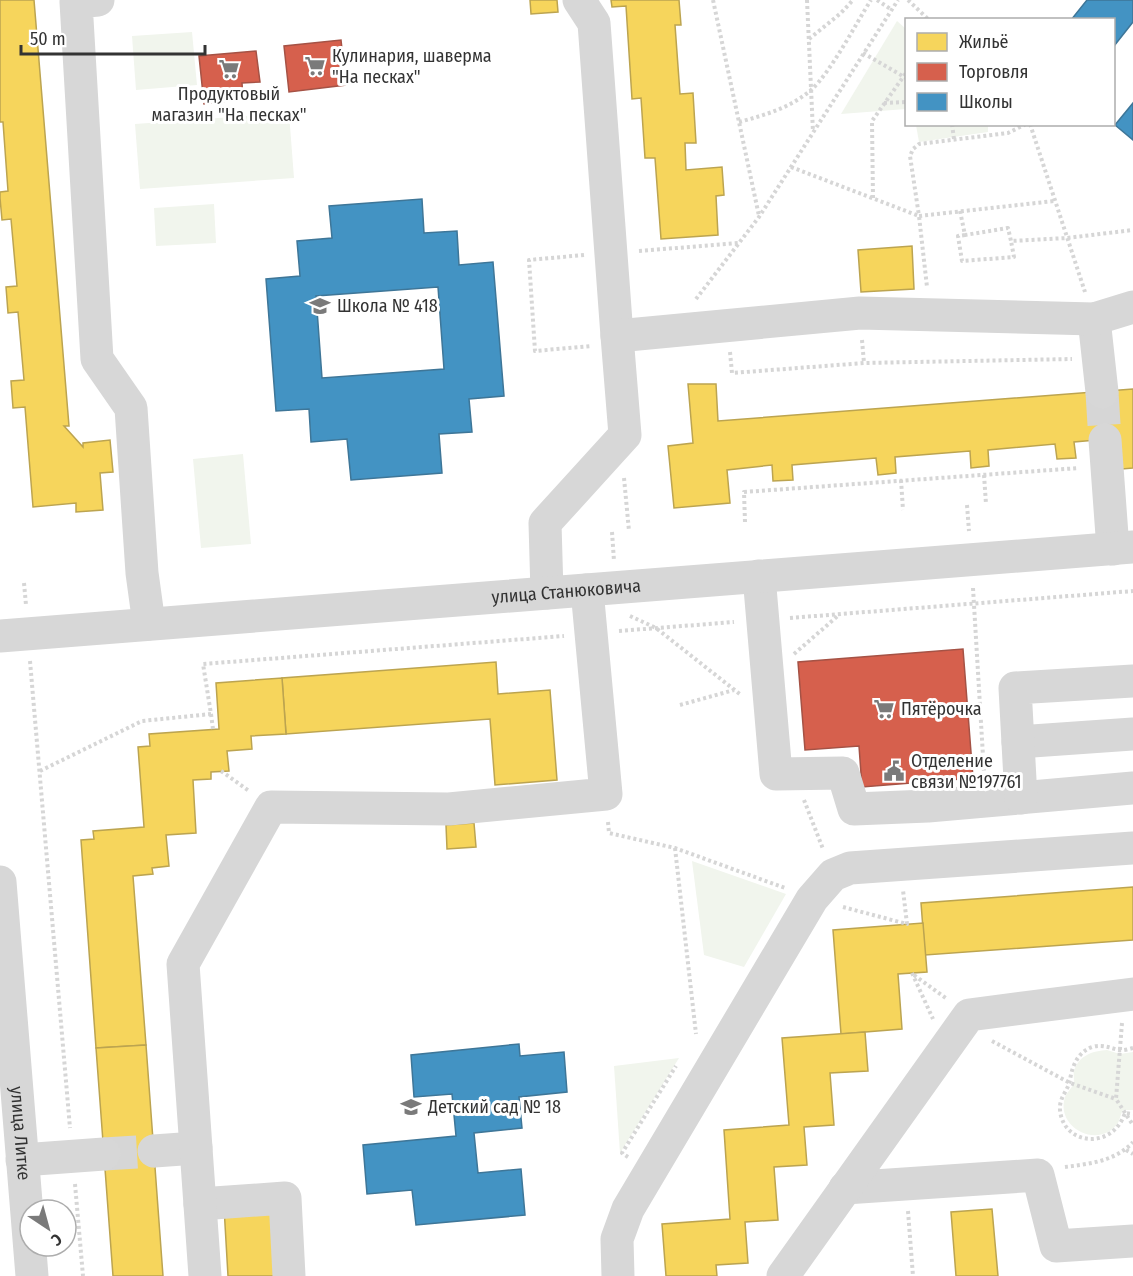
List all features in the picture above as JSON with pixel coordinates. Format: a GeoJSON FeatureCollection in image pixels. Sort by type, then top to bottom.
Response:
{"type":"FeatureCollection","features":[{"type":"Feature","properties":{"kind":"street"},"geometry":{"type":"LineString","coordinates":[[98,0],[76,2],[97,359],[131,408],[142,573],[148,624]]}},
{"type":"Feature","properties":{"kind":"street"},"geometry":{"type":"LineString","coordinates":[[547,593],[545,523],[625,435],[594,23],[579,0]]}},
{"type":"Feature","properties":{"kind":"street"},"geometry":{"type":"LineString","coordinates":[[617,336],[835,314],[930,314],[1094,319],[1133,307]]}},
{"type":"Feature","properties":{"kind":"street"},"geometry":{"type":"LineString","coordinates":[[1094,319],[1102,392]]}},
{"type":"Feature","properties":{"kind":"street"},"geometry":{"type":"LineString","coordinates":[[1106,453],[1123,548]]}},
{"type":"Feature","properties":{"kind":"street","name":"улица Станюковича"},"geometry":{"type":"LineString","coordinates":[[0,636],[1123,548]]}},
{"type":"Feature","properties":{"kind":"street"},"geometry":{"type":"LineString","coordinates":[[759,576],[776,774],[843,772],[855,809],[928,806],[1133,788]]}},
{"type":"Feature","properties":{"kind":"street"},"geometry":{"type":"LineString","coordinates":[[205,1276],[183,964],[271,807],[449,809],[606,794],[587,590]]}},
{"type":"Feature","properties":{"kind":"street"},"geometry":{"type":"LineString","coordinates":[[1021,798],[1015,688],[1133,681]]}},
{"type":"Feature","properties":{"kind":"street"},"geometry":{"type":"LineString","coordinates":[[1018,742],[1133,734]]}},
{"type":"Feature","properties":{"kind":"street"},"geometry":{"type":"LineString","coordinates":[[618,1276],[617,1239],[628,1209],[822,887],[850,868],[1133,848]]}},
{"type":"Feature","properties":{"kind":"street","name":"улица Литке"},"geometry":{"type":"LineString","coordinates":[[0,882],[32,1276]]}},
{"type":"Feature","properties":{"kind":"street"},"geometry":{"type":"LineString","coordinates":[[783,1276],[959,1029],[1133,994]]}},
{"type":"Feature","properties":{"kind":"street"},"geometry":{"type":"LineString","coordinates":[[154,1151],[196,1148]]}},
{"type":"Feature","properties":{"kind":"street"},"geometry":{"type":"LineString","coordinates":[[22,1160],[104,1154]]}},
{"type":"Feature","properties":{"kind":"street"},"geometry":{"type":"LineString","coordinates":[[845,1188],[1038,1175],[1056,1246],[1133,1241]]}},
{"type":"Feature","properties":{"kind":"street"},"geometry":{"type":"LineString","coordinates":[[200,1204],[285,1198],[289,1276]]}},
{"type":"Feature","properties":{"kind":"path"},"geometry":{"type":"LineString","coordinates":[[713,0],[759,217]]}},
{"type":"Feature","properties":{"kind":"path"},"geometry":{"type":"LineString","coordinates":[[807,0],[813,133]]}},
{"type":"Feature","properties":{"kind":"path"},"geometry":{"type":"LineString","coordinates":[[809,39],[853,0]]}},
{"type":"Feature","properties":{"kind":"path"},"geometry":{"type":"LineString","coordinates":[[739,122],[769,114],[790,105],[811,89],[823,76],[871,0]]}},
{"type":"Feature","properties":{"kind":"path"},"geometry":{"type":"LineString","coordinates":[[877,0],[892,10]]}},
{"type":"Feature","properties":{"kind":"path"},"geometry":{"type":"LineString","coordinates":[[693,302],[759,217],[898,0]]}},
{"type":"Feature","properties":{"kind":"path"},"geometry":{"type":"LineString","coordinates":[[908,0],[927,18]]}},
{"type":"Feature","properties":{"kind":"path"},"geometry":{"type":"LineString","coordinates":[[863,54],[905,75],[872,121],[873,198]]}},
{"type":"Feature","properties":{"kind":"path"},"geometry":{"type":"LineString","coordinates":[[884,103],[905,102]]}},
{"type":"Feature","properties":{"kind":"path"},"geometry":{"type":"LineString","coordinates":[[952,126],[954,139]]}},
{"type":"Feature","properties":{"kind":"path"},"geometry":{"type":"LineString","coordinates":[[930,314],[910,156],[913,149],[919,144],[1008,133],[1024,126]]}},
{"type":"Feature","properties":{"kind":"path"},"geometry":{"type":"LineString","coordinates":[[1029,126],[1094,319]]}},
{"type":"Feature","properties":{"kind":"path"},"geometry":{"type":"LineString","coordinates":[[791,167],[919,216],[1054,201]]}},
{"type":"Feature","properties":{"kind":"path"},"geometry":{"type":"LineString","coordinates":[[960,211],[965,235]]}},
{"type":"Feature","properties":{"kind":"path"},"geometry":{"type":"LineString","coordinates":[[1008,228],[1014,257],[962,261],[958,236],[965,235],[1008,228]]}},
{"type":"Feature","properties":{"kind":"path"},"geometry":{"type":"LineString","coordinates":[[1011,241],[1067,238],[1133,230]]}},
{"type":"Feature","properties":{"kind":"path"},"geometry":{"type":"LineString","coordinates":[[728,325],[732,373],[864,363],[1100,359]]}},
{"type":"Feature","properties":{"kind":"path"},"geometry":{"type":"LineString","coordinates":[[620,441],[630,531]]}},
{"type":"Feature","properties":{"kind":"path"},"geometry":{"type":"LineString","coordinates":[[745,522],[744,492],[984,474],[1106,453]]}},
{"type":"Feature","properties":{"kind":"path"},"geometry":{"type":"LineString","coordinates":[[984,474],[986,504]]}},
{"type":"Feature","properties":{"kind":"path"},"geometry":{"type":"LineString","coordinates":[[901,480],[903,510]]}},
{"type":"Feature","properties":{"kind":"path"},"geometry":{"type":"LineString","coordinates":[[967,505],[969,534]]}},
{"type":"Feature","properties":{"kind":"path"},"geometry":{"type":"LineString","coordinates":[[972,582],[985,784]]}},
{"type":"Feature","properties":{"kind":"path"},"geometry":{"type":"LineString","coordinates":[[24,583],[26,606]]}},
{"type":"Feature","properties":{"kind":"path"},"geometry":{"type":"LineString","coordinates":[[628,615],[656,628],[772,720]]}},
{"type":"Feature","properties":{"kind":"path"},"geometry":{"type":"LineString","coordinates":[[30,656],[83,1276]]}},
{"type":"Feature","properties":{"kind":"path"},"geometry":{"type":"LineString","coordinates":[[211,714],[213,729]]}},
{"type":"Feature","properties":{"kind":"path"},"geometry":{"type":"LineString","coordinates":[[794,774],[822,887]]}},
{"type":"Feature","properties":{"kind":"path"},"geometry":{"type":"LineString","coordinates":[[606,794],[609,833],[675,848],[757,877],[822,887],[907,924]]}},
{"type":"Feature","properties":{"kind":"path"},"geometry":{"type":"LineString","coordinates":[[675,848],[697,1026]]}},
{"type":"Feature","properties":{"kind":"path"},"geometry":{"type":"LineString","coordinates":[[959,1029],[912,973],[959,1029],[1070,1083],[1116,1099],[1133,1125]]}},
{"type":"Feature","properties":{"kind":"path"},"geometry":{"type":"LineString","coordinates":[[1125,1113],[1121,1125],[1109,1136],[1094,1140],[1078,1136],[1066,1126],[1060,1111],[1062,1095],[1070,1083],[1071,1069],[1079,1056],[1092,1047],[1108,1046],[1121,1051],[1133,1048]]}},
{"type":"Feature","properties":{"kind":"path"},"geometry":{"type":"LineString","coordinates":[[1116,1099],[1121,1051]]}},
{"type":"Feature","properties":{"kind":"path"},"geometry":{"type":"LineString","coordinates":[[1125,1113],[1133,1114]]}},
{"type":"Feature","properties":{"kind":"path"},"geometry":{"type":"LineString","coordinates":[[1038,1175],[1053,1169],[1094,1164],[1126,1150],[1133,1142]]}},
{"type":"Feature","properties":{"kind":"path"},"geometry":{"type":"LineString","coordinates":[[1126,1150],[1133,1154]]}},
{"type":"Feature","properties":{"kind":"path"},"geometry":{"type":"LineString","coordinates":[[906,1184],[913,1276]]}},
{"type":"Feature","properties":{"kind":"shaded area"},"geometry":{"type":"Polygon","coordinates":[[[897,21],[905,28],[905,109],[841,114],[897,21]]]}},
{"type":"Feature","properties":{"kind":"shaded area"},"geometry":{"type":"Polygon","coordinates":[[[192,32],[197,85],[136,90],[132,36],[192,32]]]}},
{"type":"Feature","properties":{"kind":"shaded area"},"geometry":{"type":"Polygon","coordinates":[[[289,113],[294,178],[140,189],[135,124],[289,113]]]}},
{"type":"Feature","properties":{"kind":"shaded area"},"geometry":{"type":"Polygon","coordinates":[[[916,126],[988,126],[988,132],[919,142],[916,126]]]}},
{"type":"Feature","properties":{"kind":"shaded area"},"geometry":{"type":"Polygon","coordinates":[[[214,204],[216,243],[156,246],[154,208],[214,204]]]}},
{"type":"Feature","properties":{"kind":"shaded area"},"geometry":{"type":"Polygon","coordinates":[[[243,454],[251,544],[201,548],[193,459],[243,454]]]}},
{"type":"Feature","properties":{"kind":"shaded area"},"geometry":{"type":"Polygon","coordinates":[[[692,861],[786,894],[744,967],[704,955],[692,861]]]}},
{"type":"Feature","properties":{"kind":"shaded area"},"geometry":{"type":"Polygon","coordinates":[[[1107,1050],[1120,1054],[1133,1052],[1133,1110],[1123,1110],[1118,1123],[1110,1131],[1100,1135],[1090,1135],[1072,1126],[1066,1118],[1065,1097],[1073,1085],[1074,1071],[1079,1061],[1097,1051],[1107,1050]]]}},
{"type":"Feature","properties":{"kind":"shaded area"},"geometry":{"type":"Polygon","coordinates":[[[679,1058],[620,1153],[614,1066],[679,1058]]]}},
{"type":"Feature","properties":{"kind":"building: Жильё"},"geometry":{"type":"Polygon","coordinates":[[[0,0],[34,0],[69,426],[64,426],[83,447],[83,443],[110,440],[113,472],[100,473],[103,510],[76,512],[76,503],[33,507],[25,407],[13,408],[11,381],[24,380],[18,312],[8,313],[6,287],[17,286],[11,219],[2,220],[0,198],[0,192],[8,191],[3,122],[0,122],[0,0]]]}},
{"type":"Feature","properties":{"kind":"building: Жильё"},"geometry":{"type":"Polygon","coordinates":[[[530,0],[557,0],[558,12],[531,14],[530,0]]]}},
{"type":"Feature","properties":{"kind":"building: Жильё"},"geometry":{"type":"Polygon","coordinates":[[[611,0],[679,0],[681,25],[675,25],[680,94],[693,93],[696,143],[685,143],[686,170],[722,167],[724,195],[716,196],[718,235],[661,239],[655,158],[645,158],[641,98],[632,99],[626,6],[612,7],[611,0]]]}},
{"type":"Feature","properties":{"kind":"building: Жильё"},"geometry":{"type":"Polygon","coordinates":[[[912,246],[914,289],[861,292],[858,250],[912,246]]]}},
{"type":"Feature","properties":{"kind":"building: Жильё"},"geometry":{"type":"Polygon","coordinates":[[[688,384],[716,384],[718,421],[1133,389],[1133,468],[1122,469],[1119,438],[1074,442],[1076,458],[1057,459],[1055,444],[988,450],[989,466],[971,468],[970,451],[895,457],[896,473],[878,475],[876,458],[792,465],[793,480],[773,481],[772,465],[727,470],[730,503],[674,508],[668,446],[693,443],[688,384]]]}},
{"type":"Feature","properties":{"kind":"building: Жильё"},"geometry":{"type":"Polygon","coordinates":[[[496,662],[498,694],[550,690],[557,780],[495,785],[490,719],[286,734],[282,678],[496,662]]]}},
{"type":"Feature","properties":{"kind":"building: Жильё"},"geometry":{"type":"Polygon","coordinates":[[[282,678],[286,734],[251,736],[252,749],[227,751],[229,771],[211,772],[211,779],[193,780],[196,833],[166,835],[169,866],[152,868],[153,874],[133,876],[146,1045],[96,1048],[81,840],[94,839],[93,831],[144,827],[138,747],[150,746],[149,734],[219,729],[216,683],[282,678]]]}},
{"type":"Feature","properties":{"kind":"building: Жильё"},"geometry":{"type":"Polygon","coordinates":[[[474,823],[476,847],[447,849],[446,825],[474,823]]]}},
{"type":"Feature","properties":{"kind":"building: Жильё"},"geometry":{"type":"Polygon","coordinates":[[[1133,887],[1133,940],[925,955],[921,903],[1133,887]]]}},
{"type":"Feature","properties":{"kind":"building: Жильё"},"geometry":{"type":"Polygon","coordinates":[[[923,923],[927,972],[898,974],[902,1029],[841,1034],[833,930],[923,923]]]}},
{"type":"Feature","properties":{"kind":"building: Жильё"},"geometry":{"type":"Polygon","coordinates":[[[865,1032],[868,1071],[830,1073],[834,1125],[804,1127],[807,1165],[774,1167],[778,1220],[745,1222],[748,1263],[716,1265],[717,1276],[666,1276],[662,1224],[730,1219],[724,1130],[789,1125],[782,1038],[865,1032]]]}},
{"type":"Feature","properties":{"kind":"building: Жильё"},"geometry":{"type":"Polygon","coordinates":[[[146,1045],[163,1276],[113,1276],[96,1048],[146,1045]]]}},
{"type":"Feature","properties":{"kind":"building: Жильё"},"geometry":{"type":"Polygon","coordinates":[[[274,1204],[279,1276],[228,1276],[224,1207],[274,1204]]]}},
{"type":"Feature","properties":{"kind":"building: Жильё"},"geometry":{"type":"Polygon","coordinates":[[[992,1209],[998,1276],[956,1276],[951,1212],[992,1209]]]}},
{"type":"Feature","properties":{"kind":"building: Торговля","name":"Кулинария, шаверма \"На песках\""},"geometry":{"type":"Polygon","coordinates":[[[341,40],[346,85],[289,92],[284,46],[341,40]]]}},
{"type":"Feature","properties":{"kind":"building: Торговля","name":"Продуктовый магазин \"На песках\""},"geometry":{"type":"Polygon","coordinates":[[[256,51],[260,82],[242,83],[243,99],[204,104],[199,56],[256,51]]]}},
{"type":"Feature","properties":{"kind":"building: Торговля","name":"Пятёрочка"},"geometry":{"type":"Polygon","coordinates":[[[963,649],[973,778],[862,787],[859,746],[805,750],[798,662],[963,649]]]}},
{"type":"Feature","properties":{"kind":"building: Школы"},"geometry":{"type":"Polygon","coordinates":[[[1087,0],[1133,0],[1133,22],[1115,45],[1115,18],[1073,18],[1087,0]]]}},
{"type":"Feature","properties":{"kind":"building: Школы"},"geometry":{"type":"Polygon","coordinates":[[[1133,103],[1133,140],[1115,125],[1133,103]]]}},
{"type":"Feature","properties":{"kind":"building: Школы"},"geometry":{"type":"Polygon","coordinates":[[[422,199],[424,233],[457,231],[459,265],[493,262],[504,396],[469,399],[472,432],[439,434],[442,473],[351,480],[347,439],[311,442],[309,409],[276,411],[266,279],[300,276],[297,241],[332,238],[329,206],[422,199]],[[438,287],[316,296],[322,378],[444,369],[438,287]]]}},
{"type":"Feature","properties":{"kind":"building: Школы"},"geometry":{"type":"Polygon","coordinates":[[[519,1044],[520,1056],[564,1052],[567,1092],[519,1097],[522,1128],[474,1133],[478,1173],[521,1169],[525,1215],[416,1225],[412,1190],[367,1194],[363,1145],[456,1136],[452,1094],[414,1097],[411,1055],[519,1044]]]}},
{"type":"Feature","properties":{"kind":"tunnel"},"geometry":{"type":"LineString","coordinates":[[1102,392],[1105,440]]}},
{"type":"Feature","properties":{"kind":"tunnel"},"geometry":{"type":"LineString","coordinates":[[104,1154],[154,1151]]}},
{"type":"Feature","properties":{"kind":"place","name":"Кулинария, шаверма \"На песках\""},"geometry":{"type":"Point","coordinates":[315,66]}},
{"type":"Feature","properties":{"kind":"place","name":"Продуктовый магазин \"На песках\""},"geometry":{"type":"Point","coordinates":[229,69]}},
{"type":"Feature","properties":{"kind":"place","name":"Школа № 418"},"geometry":{"type":"Point","coordinates":[320,306]}},
{"type":"Feature","properties":{"kind":"place","name":"Пятёрочка"},"geometry":{"type":"Point","coordinates":[884,709]}},
{"type":"Feature","properties":{"kind":"place","name":"Отделение связи №197761"},"geometry":{"type":"Point","coordinates":[894,771]}},
{"type":"Feature","properties":{"kind":"place","name":"Детский сад № 18"},"geometry":{"type":"Point","coordinates":[411,1107]}}]}
